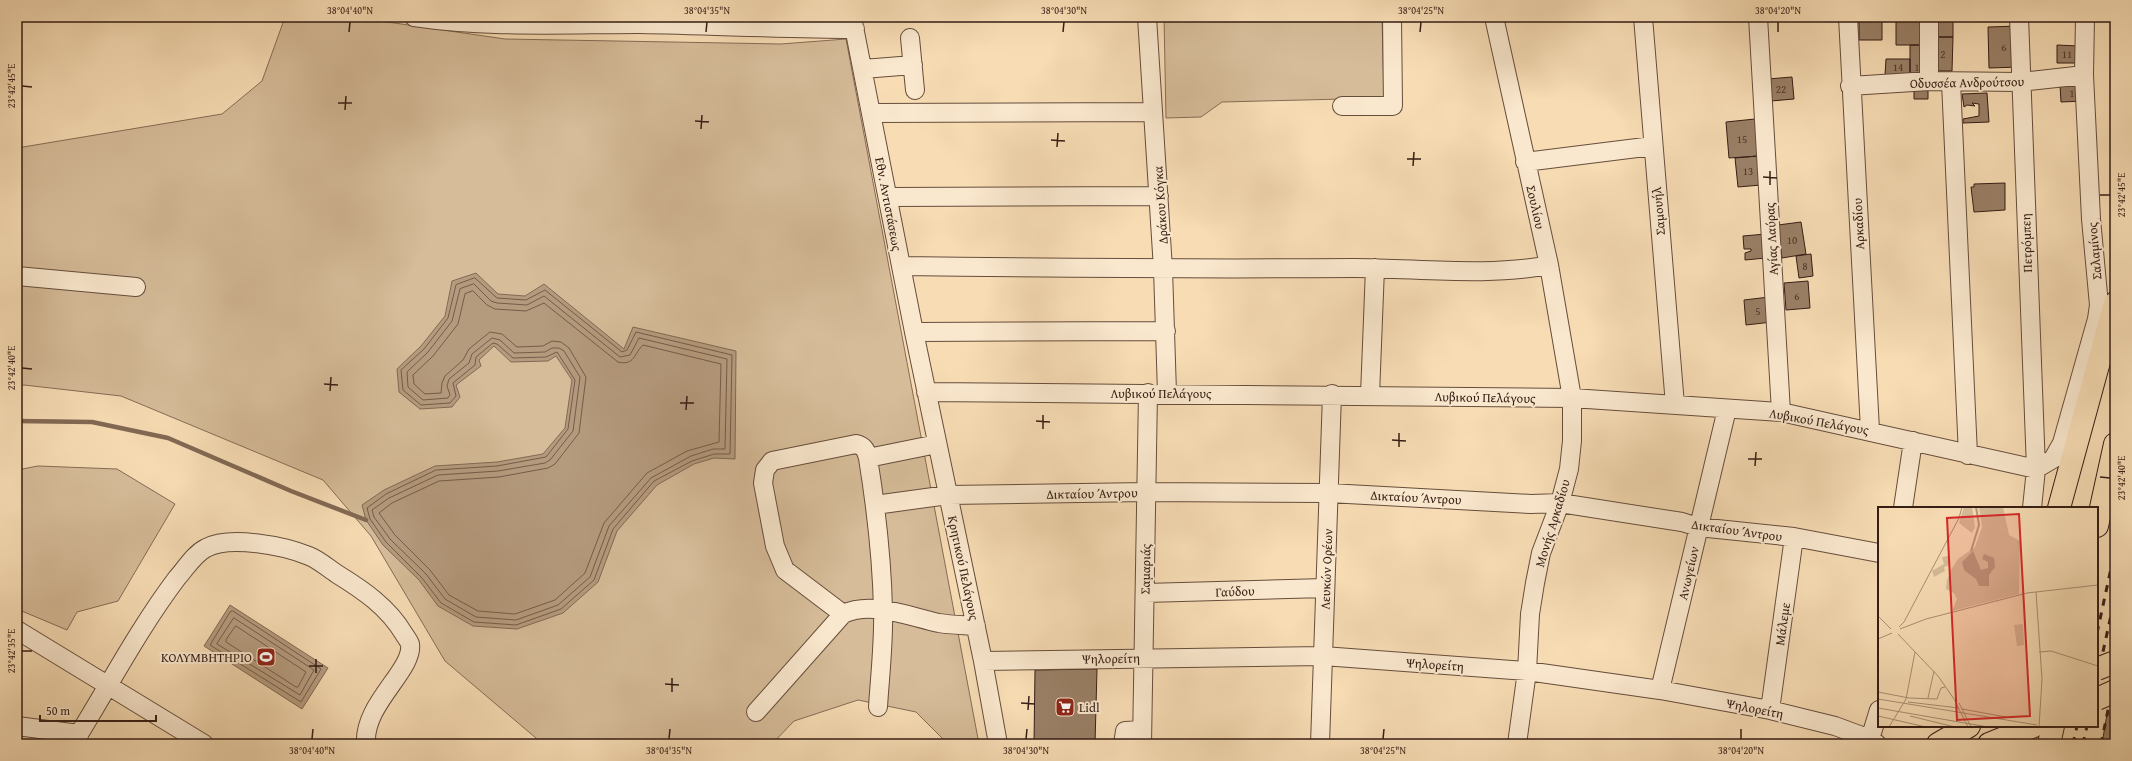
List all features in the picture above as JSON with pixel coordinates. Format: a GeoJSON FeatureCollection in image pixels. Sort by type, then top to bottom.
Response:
{"type":"FeatureCollection","features":[{"type":"Feature","properties":{"kind":"main road"},"geometry":{"type":"LineString","coordinates":[[2059,507],[2115,303]]}},
{"type":"Feature","properties":{"kind":"main road"},"geometry":{"type":"LineString","coordinates":[[2098,521],[2115,444]]}},
{"type":"Feature","properties":{"kind":"main road"},"geometry":{"type":"LineString","coordinates":[[2098,669],[2115,662]]}},
{"type":"Feature","properties":{"kind":"main road"},"geometry":{"type":"LineString","coordinates":[[2098,699],[2115,691]]}},
{"type":"Feature","properties":{"kind":"main road"},"geometry":{"type":"LineString","coordinates":[[1938,744],[1967,727]]}},
{"type":"Feature","properties":{"kind":"main road"},"geometry":{"type":"LineString","coordinates":[[2049,744],[2053,727]]}},
{"type":"Feature","properties":{"kind":"street"},"geometry":{"type":"LineString","coordinates":[[414,17],[448,19],[853,23]]}},
{"type":"Feature","properties":{"kind":"street","name":"Δράκου Κόγκα"},"geometry":{"type":"LineString","coordinates":[[1147,17],[1163,269],[1167,393]]}},
{"type":"Feature","properties":{"kind":"street"},"geometry":{"type":"LineString","coordinates":[[1342,106],[1393,106],[1392,17]]}},
{"type":"Feature","properties":{"kind":"street","name":"Σουλίου"},"geometry":{"type":"LineString","coordinates":[[1494,17],[1549,265],[1572,398]]}},
{"type":"Feature","properties":{"kind":"street","name":"Σαμουήλ"},"geometry":{"type":"LineString","coordinates":[[1643,17],[1675,405]]}},
{"type":"Feature","properties":{"kind":"street","name":"Αγίας Λαύρας"},"geometry":{"type":"LineString","coordinates":[[1758,17],[1781,412]]}},
{"type":"Feature","properties":{"kind":"street","name":"Αρκαδίου"},"geometry":{"type":"LineString","coordinates":[[1848,17],[1850,86],[1870,430]]}},
{"type":"Feature","properties":{"kind":"street"},"geometry":{"type":"LineString","coordinates":[[1929,17],[1929,82]]}},
{"type":"Feature","properties":{"kind":"street","name":"Πετρόμπεη"},"geometry":{"type":"LineString","coordinates":[[2019,17],[2020,82],[2036,469],[2032,507]]}},
{"type":"Feature","properties":{"kind":"street","name":"Σαλαμίνος"},"geometry":{"type":"LineString","coordinates":[[2036,469],[2053,459],[2062,443],[2097,319],[2099,305],[2091,219],[2084,75],[2085,17]]}},
{"type":"Feature","properties":{"kind":"street","name":"Εθν. Αντιστάσεως"},"geometry":{"type":"LineString","coordinates":[[853,23],[926,392]]}},
{"type":"Feature","properties":{"kind":"street"},"geometry":{"type":"LineString","coordinates":[[910,38],[914,90]]}},
{"type":"Feature","properties":{"kind":"street"},"geometry":{"type":"LineString","coordinates":[[863,69],[912,65]]}},
{"type":"Feature","properties":{"kind":"street","name":"Οδυσσέα Ανδρούτσου"},"geometry":{"type":"LineString","coordinates":[[1850,86],[1929,82],[2020,82],[2084,75]]}},
{"type":"Feature","properties":{"kind":"street"},"geometry":{"type":"LineString","coordinates":[[1951,82],[1968,455]]}},
{"type":"Feature","properties":{"kind":"street"},"geometry":{"type":"LineString","coordinates":[[872,113],[1153,112]]}},
{"type":"Feature","properties":{"kind":"street"},"geometry":{"type":"LineString","coordinates":[[1525,162],[1653,146]]}},
{"type":"Feature","properties":{"kind":"street"},"geometry":{"type":"LineString","coordinates":[[888,197],[1159,196]]}},
{"type":"Feature","properties":{"kind":"street"},"geometry":{"type":"LineString","coordinates":[[902,266],[1163,269],[1375,268],[1520,271],[1549,265]]}},
{"type":"Feature","properties":{"kind":"street"},"geometry":{"type":"LineString","coordinates":[[1370,395],[1375,268]]}},
{"type":"Feature","properties":{"kind":"street"},"geometry":{"type":"LineString","coordinates":[[17,276],[136,287]]}},
{"type":"Feature","properties":{"kind":"street"},"geometry":{"type":"LineString","coordinates":[[914,332],[1166,332]]}},
{"type":"Feature","properties":{"kind":"street","name":"Λυβικού Πελάγους"},"geometry":{"type":"LineString","coordinates":[[926,392],[1332,394],[1572,398],[1781,412],[1870,430],[1968,455],[2036,469]]}},
{"type":"Feature","properties":{"kind":"street","name":"Κρητικού Πελάγους"},"geometry":{"type":"LineString","coordinates":[[926,392],[976,626],[998,744]]}},
{"type":"Feature","properties":{"kind":"street","name":"Σαμαριάς"},"geometry":{"type":"LineString","coordinates":[[1142,737],[1148,393]]}},
{"type":"Feature","properties":{"kind":"street","name":"Λευκών Ορέων"},"geometry":{"type":"LineString","coordinates":[[1320,744],[1332,394]]}},
{"type":"Feature","properties":{"kind":"street","name":"Μονής Αρκαδίου"},"geometry":{"type":"LineString","coordinates":[[1517,744],[1527,671],[1530,614],[1535,583],[1541,553],[1560,503],[1569,469],[1572,441],[1572,398]]}},
{"type":"Feature","properties":{"kind":"street","name":"Ανωγείων"},"geometry":{"type":"LineString","coordinates":[[1660,690],[1727,409]]}},
{"type":"Feature","properties":{"kind":"street"},"geometry":{"type":"LineString","coordinates":[[1903,507],[1913,441]]}},
{"type":"Feature","properties":{"kind":"street"},"geometry":{"type":"LineString","coordinates":[[843,614],[785,570],[775,546],[763,483],[765,470],[772,461],[856,444],[861,445],[866,451],[875,506],[883,611],[878,707]]}},
{"type":"Feature","properties":{"kind":"street"},"geometry":{"type":"LineString","coordinates":[[868,458],[937,444]]}},
{"type":"Feature","properties":{"kind":"street","name":"Δικταίου Άντρου"},"geometry":{"type":"LineString","coordinates":[[875,506],[948,495],[1146,492],[1329,492],[1531,504],[1560,503],[1682,522],[1698,527],[1794,537],[1878,553]]}},
{"type":"Feature","properties":{"kind":"street","name":"Μάλεμε"},"geometry":{"type":"LineString","coordinates":[[1770,710],[1794,537]]}},
{"type":"Feature","properties":{"kind":"street"},"geometry":{"type":"LineString","coordinates":[[17,726],[79,739],[154,608],[193,558],[205,548],[214,544],[235,541],[263,544],[309,556],[361,589],[378,603],[400,628],[410,644],[408,658],[375,708],[368,722],[366,744]]}},
{"type":"Feature","properties":{"kind":"street","name":"Γαύδου"},"geometry":{"type":"LineString","coordinates":[[1144,593],[1325,588]]}},
{"type":"Feature","properties":{"kind":"street"},"geometry":{"type":"LineString","coordinates":[[756,712],[843,614],[852,610],[883,611],[940,623],[976,626]]}},
{"type":"Feature","properties":{"kind":"street"},"geometry":{"type":"LineString","coordinates":[[17,630],[204,744]]}},
{"type":"Feature","properties":{"kind":"street","name":"Ψηλορείτη"},"geometry":{"type":"LineString","coordinates":[[983,661],[1323,656],[1527,671],[1660,690],[1770,710],[1835,726],[1874,742]]}},
{"type":"Feature","properties":{"kind":"street"},"geometry":{"type":"LineString","coordinates":[[1874,742],[1878,716]]}},
{"type":"Feature","properties":{"kind":"street"},"geometry":{"type":"LineString","coordinates":[[1123,744],[1125,731],[1142,737]]}},
{"type":"Feature","properties":{"kind":"shaded area"},"geometry":{"type":"Polygon","coordinates":[[[285,17],[353,17],[505,39],[781,44],[846,39],[979,744],[948,744],[916,712],[858,700],[794,721],[772,744],[543,744],[445,661],[371,536],[323,480],[121,396],[24,385],[17,387],[17,148],[222,114],[262,81],[285,17]]]}},
{"type":"Feature","properties":{"kind":"shaded area"},"geometry":{"type":"Polygon","coordinates":[[[1164,17],[1382,17],[1384,98],[1222,102],[1201,117],[1166,118],[1164,17]]]}},
{"type":"Feature","properties":{"kind":"shaded area"},"geometry":{"type":"Polygon","coordinates":[[[38,466],[117,469],[175,504],[118,601],[77,612],[67,630],[17,609],[17,470],[38,466]]]}},
{"type":"Feature","properties":{"kind":"water"},"geometry":{"type":"Polygon","coordinates":[[[476,273],[498,294],[525,296],[544,284],[624,349],[633,327],[736,351],[735,459],[714,458],[694,464],[657,485],[617,531],[598,582],[563,613],[517,629],[473,626],[438,606],[419,580],[383,545],[366,520],[362,505],[384,490],[435,466],[497,462],[543,454],[565,428],[572,380],[556,356],[548,361],[511,362],[494,346],[479,360],[481,366],[456,385],[460,397],[452,407],[420,409],[399,392],[397,369],[421,346],[445,316],[452,281],[476,273]]]}},
{"type":"Feature","properties":{"kind":"water","name":"ΚΟΛΥΜΒΗΤΗΡΙΟ"},"geometry":{"type":"Polygon","coordinates":[[[230,605],[328,668],[302,709],[204,646],[230,605]]]}},
{"type":"Feature","properties":{"kind":"building"},"geometry":{"type":"Polygon","coordinates":[[[1859,17],[1882,17],[1882,40],[1859,40],[1859,17]]]}},
{"type":"Feature","properties":{"kind":"building"},"geometry":{"type":"Polygon","coordinates":[[[1934,17],[1953,17],[1953,37],[1934,37],[1934,17]]]}},
{"type":"Feature","properties":{"kind":"building"},"geometry":{"type":"Polygon","coordinates":[[[1896,18],[1925,18],[1925,45],[1896,45],[1896,18]]]}},
{"type":"Feature","properties":{"kind":"building"},"geometry":{"type":"Polygon","coordinates":[[[2018,26],[2019,67],[1989,68],[1988,27],[2018,26]]]}},
{"type":"Feature","properties":{"kind":"building"},"geometry":{"type":"Polygon","coordinates":[[[1934,37],[1953,37],[1952,71],[1934,71],[1934,37]]]}},
{"type":"Feature","properties":{"kind":"building"},"geometry":{"type":"Polygon","coordinates":[[[1910,45],[1925,45],[1924,75],[1910,75],[1910,45]]]}},
{"type":"Feature","properties":{"kind":"building"},"geometry":{"type":"Polygon","coordinates":[[[2057,45],[2078,46],[2078,63],[2057,63],[2057,45]]]}},
{"type":"Feature","properties":{"kind":"building"},"geometry":{"type":"Polygon","coordinates":[[[1886,59],[1910,59],[1910,75],[1885,75],[1886,59]]]}},
{"type":"Feature","properties":{"kind":"building"},"geometry":{"type":"Polygon","coordinates":[[[1792,77],[1794,99],[1771,101],[1768,79],[1792,77]]]}},
{"type":"Feature","properties":{"kind":"building"},"geometry":{"type":"Polygon","coordinates":[[[2082,83],[2084,101],[2061,102],[2060,85],[2082,83]]]}},
{"type":"Feature","properties":{"kind":"building"},"geometry":{"type":"Polygon","coordinates":[[[1914,86],[1928,86],[1928,99],[1914,99],[1914,86]]]}},
{"type":"Feature","properties":{"kind":"building"},"geometry":{"type":"Polygon","coordinates":[[[1987,93],[1989,122],[1963,123],[1963,119],[1979,116],[1979,104],[1972,103],[1975,106],[1967,105],[1964,107],[1962,94],[1987,93]]]}},
{"type":"Feature","properties":{"kind":"building"},"geometry":{"type":"Polygon","coordinates":[[[1755,119],[1758,156],[1729,158],[1726,122],[1755,119]]]}},
{"type":"Feature","properties":{"kind":"building"},"geometry":{"type":"Polygon","coordinates":[[[1758,156],[1761,185],[1738,187],[1735,158],[1758,156]]]}},
{"type":"Feature","properties":{"kind":"building"},"geometry":{"type":"Polygon","coordinates":[[[2005,183],[2005,210],[1974,212],[1971,187],[1974,187],[1974,184],[2005,183]]]}},
{"type":"Feature","properties":{"kind":"building"},"geometry":{"type":"Polygon","coordinates":[[[1801,222],[1806,254],[1782,258],[1778,225],[1801,222]]]}},
{"type":"Feature","properties":{"kind":"building"},"geometry":{"type":"Polygon","coordinates":[[[1766,234],[1766,258],[1745,260],[1745,253],[1751,251],[1751,249],[1744,249],[1743,236],[1766,234]]]}},
{"type":"Feature","properties":{"kind":"building"},"geometry":{"type":"Polygon","coordinates":[[[1811,254],[1813,276],[1799,278],[1796,256],[1811,254]]]}},
{"type":"Feature","properties":{"kind":"building"},"geometry":{"type":"Polygon","coordinates":[[[1808,281],[1810,308],[1786,310],[1784,283],[1808,281]]]}},
{"type":"Feature","properties":{"kind":"building"},"geometry":{"type":"Polygon","coordinates":[[[1769,297],[1772,322],[1746,325],[1744,300],[1769,297]]]}},
{"type":"Feature","properties":{"kind":"building","name":"Lidl"},"geometry":{"type":"Polygon","coordinates":[[[1097,669],[1095,744],[1034,744],[1035,670],[1097,669]]]}},
{"type":"Feature","properties":{"kind":"building"},"geometry":{"type":"Polygon","coordinates":[[[2115,711],[2115,744],[2102,744],[2107,714],[2115,711]]]}},
{"type":"Feature","properties":{"kind":"waterway"},"geometry":{"type":"LineString","coordinates":[[17,421],[92,422],[168,438],[291,491],[366,520]]}},
{"type":"Feature","properties":{"kind":"railway"},"geometry":{"type":"LineString","coordinates":[[2098,628],[2115,550]]}},
{"type":"Feature","properties":{"kind":"railway"},"geometry":{"type":"LineString","coordinates":[[2098,674],[2115,597]]}},
{"type":"Feature","properties":{"kind":"railway"},"geometry":{"type":"LineString","coordinates":[[2101,744],[2115,676]]}},
{"type":"Feature","properties":{"kind":"railway"},"geometry":{"type":"LineString","coordinates":[[2073,744],[2077,727]]}},
{"type":"Feature","properties":{"kind":"railway"},"geometry":{"type":"LineString","coordinates":[[2083,744],[2087,727]]}},
{"type":"Feature","properties":{"kind":"place","name":"ΚΟΛΥΜΒΗΤΗΡΙΟ"},"geometry":{"type":"Point","coordinates":[266,657]}},
{"type":"Feature","properties":{"kind":"place","name":"Lidl"},"geometry":{"type":"Point","coordinates":[1065,707]}}]}
